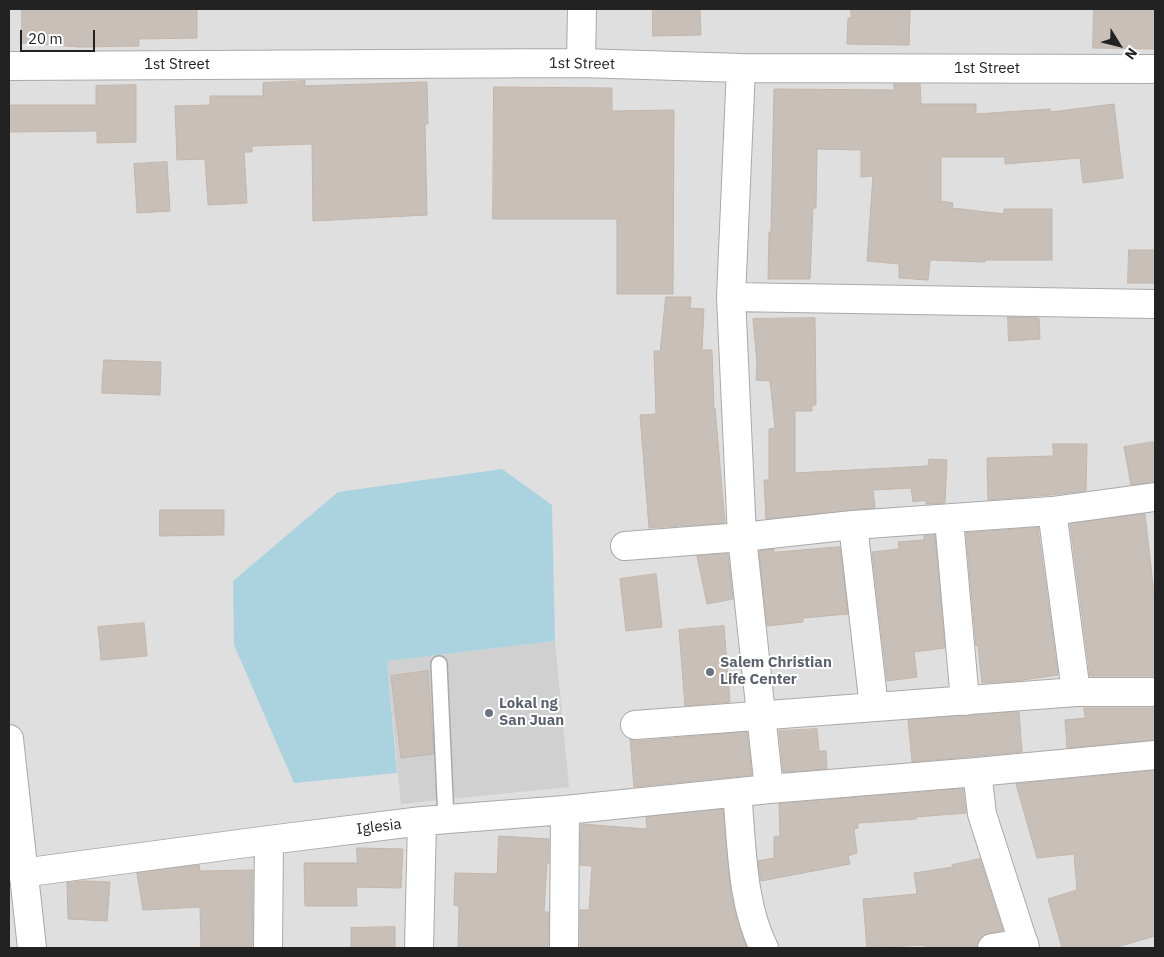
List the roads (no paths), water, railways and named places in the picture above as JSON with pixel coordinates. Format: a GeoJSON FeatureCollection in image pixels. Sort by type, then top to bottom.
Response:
{"type":"FeatureCollection","features":[{"type":"Feature","properties":{"kind":"street"},"geometry":{"type":"LineString","coordinates":[[581,63],[582,9]]}},
{"type":"Feature","properties":{"kind":"street","name":"1st Street"},"geometry":{"type":"LineString","coordinates":[[9,66],[581,63],[741,68],[1155,70]]}},
{"type":"Feature","properties":{"kind":"street"},"geometry":{"type":"LineString","coordinates":[[741,68],[731,298],[742,537],[769,789]]}},
{"type":"Feature","properties":{"kind":"street"},"geometry":{"type":"LineString","coordinates":[[731,298],[1155,304]]}},
{"type":"Feature","properties":{"kind":"street"},"geometry":{"type":"LineString","coordinates":[[625,546],[742,537],[853,525],[950,520],[1052,511],[1155,499]]}},
{"type":"Feature","properties":{"kind":"street"},"geometry":{"type":"LineString","coordinates":[[1052,511],[1076,692]]}},
{"type":"Feature","properties":{"kind":"street"},"geometry":{"type":"LineString","coordinates":[[950,520],[965,701]]}},
{"type":"Feature","properties":{"kind":"street"},"geometry":{"type":"LineString","coordinates":[[853,525],[874,707]]}},
{"type":"Feature","properties":{"kind":"street"},"geometry":{"type":"LineString","coordinates":[[635,725],[1076,692],[1155,692]]}},
{"type":"Feature","properties":{"kind":"street"},"geometry":{"type":"LineString","coordinates":[[9,739],[22,873],[32,948]]}},
{"type":"Feature","properties":{"kind":"street","name":"Iglesia"},"geometry":{"type":"LineString","coordinates":[[22,873],[268,840],[434,821],[1155,755]]}},
{"type":"Feature","properties":{"kind":"street"},"geometry":{"type":"LineString","coordinates":[[977,772],[982,814],[1025,946],[992,948]]}},
{"type":"Feature","properties":{"kind":"street"},"geometry":{"type":"LineString","coordinates":[[737,793],[746,887],[756,934],[764,948]]}},
{"type":"Feature","properties":{"kind":"street"},"geometry":{"type":"LineString","coordinates":[[564,948],[565,810]]}},
{"type":"Feature","properties":{"kind":"street"},"geometry":{"type":"LineString","coordinates":[[419,948],[434,821]]}},
{"type":"Feature","properties":{"kind":"street"},"geometry":{"type":"LineString","coordinates":[[268,840],[268,948]]}},
{"type":"Feature","properties":{"kind":"lane"},"geometry":{"type":"LineString","coordinates":[[434,821],[439,664]]}},
{"type":"Feature","properties":{"kind":"water"},"geometry":{"type":"Polygon","coordinates":[[[502,469],[552,505],[555,641],[387,661],[397,773],[294,783],[234,645],[233,581],[338,492],[502,469]]]}},
{"type":"Feature","properties":{"kind":"place","name":"Salem Christian Life Center"},"geometry":{"type":"Point","coordinates":[710,672]}},
{"type":"Feature","properties":{"kind":"place","name":"Lokal ng San Juan"},"geometry":{"type":"Point","coordinates":[489,713]}}]}
